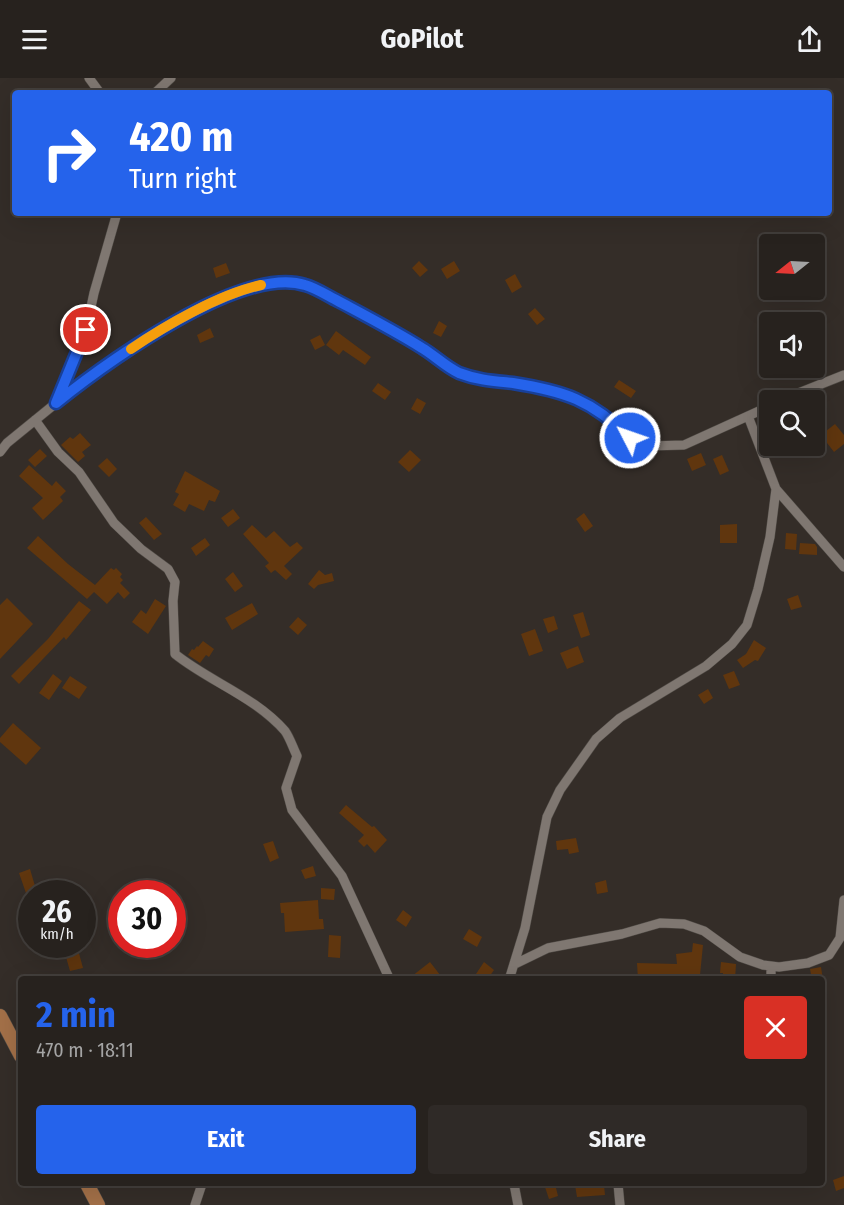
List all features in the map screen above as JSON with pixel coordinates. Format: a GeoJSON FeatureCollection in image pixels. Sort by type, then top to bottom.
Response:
{"type":"FeatureCollection","features":[{"type":"Feature","properties":{"kind":"main road"},"geometry":{"type":"LineString","coordinates":[[0,1016],[18,1050]]}},
{"type":"Feature","properties":{"kind":"main road"},"geometry":{"type":"LineString","coordinates":[[88,1186],[98,1205]]}},
{"type":"Feature","properties":{"kind":"street"},"geometry":{"type":"LineString","coordinates":[[158,90],[171,78]]}},
{"type":"Feature","properties":{"kind":"street"},"geometry":{"type":"LineString","coordinates":[[56,403],[86,330],[116,216]]}},
{"type":"Feature","properties":{"kind":"street"},"geometry":{"type":"LineString","coordinates":[[0,452],[88,377],[153,335],[245,288],[277,281],[305,285],[422,348],[457,372],[477,379],[560,392],[581,400],[615,423],[630,438],[649,447],[684,445],[759,411]]}},
{"type":"Feature","properties":{"kind":"street"},"geometry":{"type":"LineString","coordinates":[[806,390],[844,375]]}},
{"type":"Feature","properties":{"kind":"street"},"geometry":{"type":"LineString","coordinates":[[748,416],[776,489],[844,567]]}},
{"type":"Feature","properties":{"kind":"street"},"geometry":{"type":"LineString","coordinates":[[35,420],[58,452],[79,472],[114,523],[141,549],[168,569],[175,582],[173,601],[175,654],[193,668],[209,675],[254,704],[286,733],[297,756],[286,788],[292,810],[342,876],[388,976]]}},
{"type":"Feature","properties":{"kind":"street"},"geometry":{"type":"LineString","coordinates":[[510,976],[525,928],[547,817],[560,790],[596,739],[620,718],[706,666],[732,644],[747,625],[770,537],[776,489]]}},
{"type":"Feature","properties":{"kind":"street"},"geometry":{"type":"LineString","coordinates":[[515,964],[548,948],[622,934],[660,923],[684,924],[704,932],[740,957],[763,965],[779,967],[808,963],[829,955],[840,938],[844,900]]}},
{"type":"Feature","properties":{"kind":"street"},"geometry":{"type":"LineString","coordinates":[[771,966],[771,976]]}},
{"type":"Feature","properties":{"kind":"street"},"geometry":{"type":"LineString","coordinates":[[195,1205],[201,1186]]}},
{"type":"Feature","properties":{"kind":"street"},"geometry":{"type":"LineString","coordinates":[[514,1186],[518,1205]]}},
{"type":"Feature","properties":{"kind":"street"},"geometry":{"type":"LineString","coordinates":[[618,1186],[620,1205]]}},
{"type":"Feature","properties":{"kind":"building"},"geometry":{"type":"Polygon","coordinates":[[[419,261],[428,270],[420,277],[412,268],[419,261]]]}},
{"type":"Feature","properties":{"kind":"building"},"geometry":{"type":"Polygon","coordinates":[[[454,261],[460,271],[447,279],[441,269],[454,261]]]}},
{"type":"Feature","properties":{"kind":"building"},"geometry":{"type":"Polygon","coordinates":[[[226,263],[230,273],[216,278],[213,268],[226,263]]]}},
{"type":"Feature","properties":{"kind":"building"},"geometry":{"type":"Polygon","coordinates":[[[515,274],[522,287],[512,293],[505,280],[515,274]]]}},
{"type":"Feature","properties":{"kind":"building"},"geometry":{"type":"Polygon","coordinates":[[[535,308],[545,319],[537,325],[528,314],[535,308]]]}},
{"type":"Feature","properties":{"kind":"building"},"geometry":{"type":"Polygon","coordinates":[[[439,321],[447,326],[441,337],[433,333],[439,321]]]}},
{"type":"Feature","properties":{"kind":"building"},"geometry":{"type":"Polygon","coordinates":[[[210,328],[214,337],[200,343],[197,335],[210,328]]]}},
{"type":"Feature","properties":{"kind":"building"},"geometry":{"type":"Polygon","coordinates":[[[336,331],[371,357],[365,365],[343,350],[339,355],[326,345],[336,331]]]}},
{"type":"Feature","properties":{"kind":"building"},"geometry":{"type":"Polygon","coordinates":[[[320,335],[325,345],[315,350],[310,340],[320,335]]]}},
{"type":"Feature","properties":{"kind":"building"},"geometry":{"type":"Polygon","coordinates":[[[619,380],[636,391],[631,398],[614,387],[619,380]]]}},
{"type":"Feature","properties":{"kind":"building"},"geometry":{"type":"Polygon","coordinates":[[[378,383],[391,392],[385,400],[372,391],[378,383]]]}},
{"type":"Feature","properties":{"kind":"building"},"geometry":{"type":"Polygon","coordinates":[[[417,398],[426,403],[420,414],[411,409],[417,398]]]}},
{"type":"Feature","properties":{"kind":"building"},"geometry":{"type":"Polygon","coordinates":[[[835,424],[844,435],[844,444],[834,452],[825,440],[825,432],[835,424]]]}},
{"type":"Feature","properties":{"kind":"building"},"geometry":{"type":"Polygon","coordinates":[[[80,433],[91,445],[82,452],[85,456],[78,462],[61,445],[70,437],[73,439],[80,433]]]}},
{"type":"Feature","properties":{"kind":"building"},"geometry":{"type":"Polygon","coordinates":[[[40,449],[47,456],[35,467],[28,460],[40,449]]]}},
{"type":"Feature","properties":{"kind":"building"},"geometry":{"type":"Polygon","coordinates":[[[410,450],[421,460],[409,472],[398,462],[410,450]]]}},
{"type":"Feature","properties":{"kind":"building"},"geometry":{"type":"Polygon","coordinates":[[[701,453],[706,465],[692,471],[687,459],[701,453]]]}},
{"type":"Feature","properties":{"kind":"building"},"geometry":{"type":"Polygon","coordinates":[[[722,455],[729,471],[720,475],[713,459],[722,455]]]}},
{"type":"Feature","properties":{"kind":"building"},"geometry":{"type":"Polygon","coordinates":[[[107,458],[117,469],[109,477],[98,466],[107,458]]]}},
{"type":"Feature","properties":{"kind":"building"},"geometry":{"type":"Polygon","coordinates":[[[29,465],[52,486],[56,481],[66,491],[60,497],[63,501],[43,520],[32,508],[43,498],[19,476],[29,465]]]}},
{"type":"Feature","properties":{"kind":"building"},"geometry":{"type":"Polygon","coordinates":[[[185,471],[220,491],[215,502],[209,500],[204,511],[189,504],[185,512],[173,505],[179,494],[175,492],[185,471]]]}},
{"type":"Feature","properties":{"kind":"building"},"geometry":{"type":"Polygon","coordinates":[[[233,509],[240,518],[228,527],[221,518],[233,509]]]}},
{"type":"Feature","properties":{"kind":"building"},"geometry":{"type":"Polygon","coordinates":[[[584,513],[593,526],[585,532],[576,519],[584,513]]]}},
{"type":"Feature","properties":{"kind":"building"},"geometry":{"type":"Polygon","coordinates":[[[146,517],[162,534],[154,540],[139,523],[146,517]]]}},
{"type":"Feature","properties":{"kind":"building"},"geometry":{"type":"Polygon","coordinates":[[[737,524],[737,543],[720,543],[720,525],[737,524]]]}},
{"type":"Feature","properties":{"kind":"building"},"geometry":{"type":"Polygon","coordinates":[[[252,525],[266,538],[274,531],[290,547],[297,542],[303,548],[284,566],[292,574],[286,580],[275,570],[271,573],[265,566],[269,563],[243,534],[252,525]]]}},
{"type":"Feature","properties":{"kind":"building"},"geometry":{"type":"Polygon","coordinates":[[[786,533],[797,534],[796,550],[785,549],[786,533]]]}},
{"type":"Feature","properties":{"kind":"building"},"geometry":{"type":"Polygon","coordinates":[[[38,536],[95,585],[111,568],[114,570],[116,568],[122,574],[120,577],[123,580],[120,583],[130,593],[124,599],[118,592],[107,604],[94,592],[87,599],[27,548],[38,536]]]}},
{"type":"Feature","properties":{"kind":"building"},"geometry":{"type":"Polygon","coordinates":[[[205,538],[210,545],[196,556],[191,548],[205,538]]]}},
{"type":"Feature","properties":{"kind":"building"},"geometry":{"type":"Polygon","coordinates":[[[800,543],[815,544],[817,555],[799,554],[800,543]]]}},
{"type":"Feature","properties":{"kind":"building"},"geometry":{"type":"Polygon","coordinates":[[[319,570],[325,575],[332,573],[334,581],[318,585],[314,589],[308,584],[319,570]]]}},
{"type":"Feature","properties":{"kind":"building"},"geometry":{"type":"Polygon","coordinates":[[[233,572],[243,586],[235,592],[225,579],[233,572]]]}},
{"type":"Feature","properties":{"kind":"building"},"geometry":{"type":"Polygon","coordinates":[[[798,595],[802,607],[791,610],[787,599],[798,595]]]}},
{"type":"Feature","properties":{"kind":"building"},"geometry":{"type":"Polygon","coordinates":[[[7,598],[33,624],[0,659],[0,605],[7,598]]]}},
{"type":"Feature","properties":{"kind":"building"},"geometry":{"type":"Polygon","coordinates":[[[155,599],[166,606],[148,634],[132,622],[141,610],[146,614],[155,599]]]}},
{"type":"Feature","properties":{"kind":"building"},"geometry":{"type":"Polygon","coordinates":[[[79,601],[91,610],[66,640],[64,637],[19,684],[11,676],[48,639],[79,601]]]}},
{"type":"Feature","properties":{"kind":"building"},"geometry":{"type":"Polygon","coordinates":[[[252,603],[258,614],[232,630],[225,618],[252,603]]]}},
{"type":"Feature","properties":{"kind":"building"},"geometry":{"type":"Polygon","coordinates":[[[583,612],[590,635],[581,638],[573,615],[583,612]]]}},
{"type":"Feature","properties":{"kind":"building"},"geometry":{"type":"Polygon","coordinates":[[[554,616],[558,629],[548,633],[543,619],[554,616]]]}},
{"type":"Feature","properties":{"kind":"building"},"geometry":{"type":"Polygon","coordinates":[[[298,617],[307,625],[298,635],[289,627],[298,617]]]}},
{"type":"Feature","properties":{"kind":"building"},"geometry":{"type":"Polygon","coordinates":[[[535,629],[543,651],[529,656],[521,634],[535,629]]]}},
{"type":"Feature","properties":{"kind":"building"},"geometry":{"type":"Polygon","coordinates":[[[754,640],[766,648],[758,661],[755,660],[743,668],[737,660],[746,654],[754,640]]]}},
{"type":"Feature","properties":{"kind":"building"},"geometry":{"type":"Polygon","coordinates":[[[203,641],[214,649],[209,657],[206,655],[200,663],[188,655],[203,641]]]}},
{"type":"Feature","properties":{"kind":"building"},"geometry":{"type":"Polygon","coordinates":[[[578,646],[584,662],[567,669],[560,653],[578,646]]]}},
{"type":"Feature","properties":{"kind":"building"},"geometry":{"type":"Polygon","coordinates":[[[734,671],[740,685],[729,689],[723,675],[734,671]]]}},
{"type":"Feature","properties":{"kind":"building"},"geometry":{"type":"Polygon","coordinates":[[[53,674],[62,681],[49,700],[39,693],[53,674]]]}},
{"type":"Feature","properties":{"kind":"building"},"geometry":{"type":"Polygon","coordinates":[[[70,676],[87,687],[79,699],[62,688],[70,676]]]}},
{"type":"Feature","properties":{"kind":"building"},"geometry":{"type":"Polygon","coordinates":[[[708,689],[713,698],[704,704],[698,695],[708,689]]]}},
{"type":"Feature","properties":{"kind":"building"},"geometry":{"type":"Polygon","coordinates":[[[13,723],[41,748],[26,765],[0,742],[0,738],[13,723]]]}},
{"type":"Feature","properties":{"kind":"building"},"geometry":{"type":"Polygon","coordinates":[[[346,805],[372,827],[374,826],[387,840],[375,853],[367,844],[364,847],[358,841],[364,835],[339,813],[346,805]]]}},
{"type":"Feature","properties":{"kind":"building"},"geometry":{"type":"Polygon","coordinates":[[[576,838],[579,852],[569,854],[568,849],[557,850],[556,841],[576,838]]]}},
{"type":"Feature","properties":{"kind":"building"},"geometry":{"type":"Polygon","coordinates":[[[273,841],[279,858],[270,862],[263,844],[273,841]]]}},
{"type":"Feature","properties":{"kind":"building"},"geometry":{"type":"Polygon","coordinates":[[[313,866],[316,876],[305,879],[301,870],[313,866]]]}},
{"type":"Feature","properties":{"kind":"building"},"geometry":{"type":"Polygon","coordinates":[[[30,869],[33,880],[21,880],[19,873],[30,869]]]}},
{"type":"Feature","properties":{"kind":"building"},"geometry":{"type":"Polygon","coordinates":[[[606,880],[608,892],[597,894],[595,883],[606,880]]]}},
{"type":"Feature","properties":{"kind":"building"},"geometry":{"type":"Polygon","coordinates":[[[321,888],[335,889],[334,900],[321,899],[321,888]]]}},
{"type":"Feature","properties":{"kind":"building"},"geometry":{"type":"Polygon","coordinates":[[[318,900],[319,919],[323,919],[324,929],[285,932],[284,913],[281,913],[280,903],[318,900]]]}},
{"type":"Feature","properties":{"kind":"building"},"geometry":{"type":"Polygon","coordinates":[[[403,910],[412,917],[406,927],[396,920],[403,910]]]}},
{"type":"Feature","properties":{"kind":"building"},"geometry":{"type":"Polygon","coordinates":[[[469,929],[482,937],[477,947],[463,939],[469,929]]]}},
{"type":"Feature","properties":{"kind":"building"},"geometry":{"type":"Polygon","coordinates":[[[329,935],[341,936],[340,958],[328,957],[329,935]]]}},
{"type":"Feature","properties":{"kind":"building"},"geometry":{"type":"Polygon","coordinates":[[[693,943],[703,945],[700,975],[638,976],[637,963],[677,964],[676,954],[692,952],[693,943]]]}},
{"type":"Feature","properties":{"kind":"building"},"geometry":{"type":"Polygon","coordinates":[[[66,958],[80,958],[83,968],[70,971],[66,958]]]}},
{"type":"Feature","properties":{"kind":"building"},"geometry":{"type":"Polygon","coordinates":[[[430,962],[441,976],[412,976],[430,962]]]}},
{"type":"Feature","properties":{"kind":"building"},"geometry":{"type":"Polygon","coordinates":[[[484,962],[494,970],[490,976],[475,976],[484,962]]]}},
{"type":"Feature","properties":{"kind":"building"},"geometry":{"type":"Polygon","coordinates":[[[721,962],[736,964],[735,976],[723,976],[723,973],[720,973],[721,962]]]}},
{"type":"Feature","properties":{"kind":"building"},"geometry":{"type":"Polygon","coordinates":[[[821,967],[822,976],[811,976],[810,969],[821,967]]]}},
{"type":"Feature","properties":{"kind":"building"},"geometry":{"type":"Polygon","coordinates":[[[844,1176],[844,1188],[836,1191],[833,1180],[844,1176]]]}},
{"type":"Feature","properties":{"kind":"building"},"geometry":{"type":"Polygon","coordinates":[[[545,1186],[556,1186],[558,1196],[549,1199],[545,1186]]]}},
{"type":"Feature","properties":{"kind":"building"},"geometry":{"type":"Polygon","coordinates":[[[575,1186],[584,1186],[584,1188],[604,1186],[605,1195],[577,1197],[575,1186]]]}},
{"type":"Feature","properties":{"kind":"slow traffic"},"geometry":{"type":"LineString","coordinates":[[131,349],[199,310],[245,288],[261,285]]}},
{"type":"Feature","properties":{"kind":"route"},"geometry":{"type":"LineString","coordinates":[[86,330],[56,403],[88,377],[144,340],[245,288],[277,281],[305,285],[365,315],[422,348],[457,372],[477,379],[560,392],[581,400],[615,423],[630,438]]}}]}
